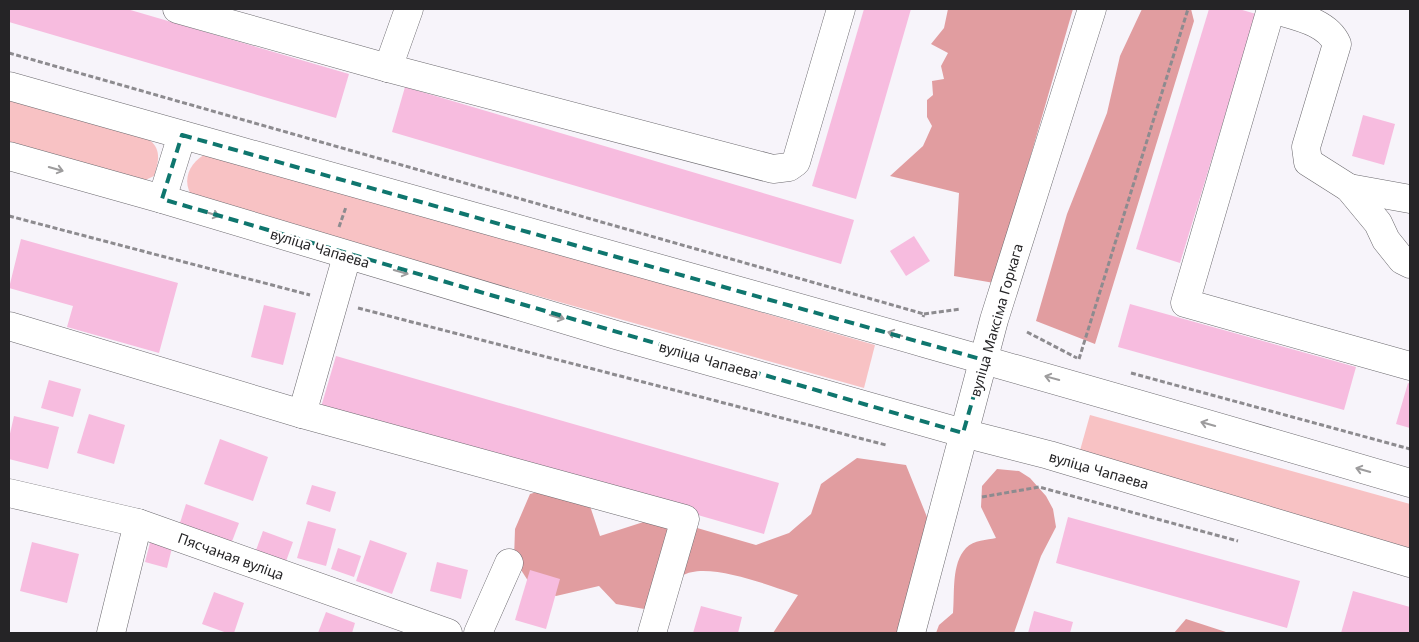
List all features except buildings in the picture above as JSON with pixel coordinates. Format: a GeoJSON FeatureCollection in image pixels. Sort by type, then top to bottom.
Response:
{"type":"FeatureCollection","features":[{"type":"Feature","properties":{"kind":"main road"},"geometry":{"type":"LineString","coordinates":[[177,9],[388,68],[773,169],[789,167],[796,162],[841,9]]}},
{"type":"Feature","properties":{"kind":"main road"},"geometry":{"type":"LineString","coordinates":[[388,68],[408,9]]}},
{"type":"Feature","properties":{"kind":"main road","name":"вуліца Максіма Горкага"},"geometry":{"type":"LineString","coordinates":[[911,633],[984,360],[1092,9]]}},
{"type":"Feature","properties":{"kind":"main road"},"geometry":{"type":"LineString","coordinates":[[1410,264],[1402,260],[1386,240],[1378,223],[1349,188],[1308,162],[1306,147],[1336,44],[1332,34],[1323,26],[1271,9],[1185,303],[1410,366]]}},
{"type":"Feature","properties":{"kind":"main road"},"geometry":{"type":"LineString","coordinates":[[9,86],[984,360],[1410,484]]}},
{"type":"Feature","properties":{"kind":"main road"},"geometry":{"type":"LineString","coordinates":[[162,199],[182,135]]}},
{"type":"Feature","properties":{"kind":"main road","name":"вуліца Чапаева"},"geometry":{"type":"LineString","coordinates":[[9,156],[162,199],[347,256],[963,433],[1049,455],[1410,563]]}},
{"type":"Feature","properties":{"kind":"main road"},"geometry":{"type":"LineString","coordinates":[[1349,188],[1410,199]]}},
{"type":"Feature","properties":{"kind":"main road"},"geometry":{"type":"LineString","coordinates":[[302,414],[347,256]]}},
{"type":"Feature","properties":{"kind":"main road"},"geometry":{"type":"LineString","coordinates":[[9,326],[302,414],[685,519],[652,633]]}},
{"type":"Feature","properties":{"kind":"main road","name":"Пясчаная вуліца"},"geometry":{"type":"LineString","coordinates":[[9,493],[138,522],[448,633]]}},
{"type":"Feature","properties":{"kind":"main road"},"geometry":{"type":"LineString","coordinates":[[111,633],[138,522]]}},
{"type":"Feature","properties":{"kind":"main road"},"geometry":{"type":"LineString","coordinates":[[478,633],[509,563]]}},
{"type":"Feature","properties":{"kind":"path"},"geometry":{"type":"LineString","coordinates":[[1079,359],[1188,9]]}},
{"type":"Feature","properties":{"kind":"path"},"geometry":{"type":"LineString","coordinates":[[9,53],[924,314],[962,309]]}},
{"type":"Feature","properties":{"kind":"path"},"geometry":{"type":"LineString","coordinates":[[9,216],[886,445]]}},
{"type":"Feature","properties":{"kind":"path"},"geometry":{"type":"LineString","coordinates":[[922,320],[924,314]]}},
{"type":"Feature","properties":{"kind":"path"},"geometry":{"type":"LineString","coordinates":[[1027,332],[1088,362]]}},
{"type":"Feature","properties":{"kind":"path"},"geometry":{"type":"LineString","coordinates":[[1126,372],[1410,449]]}},
{"type":"Feature","properties":{"kind":"path"},"geometry":{"type":"LineString","coordinates":[[982,497],[1039,487],[1239,541]]}},
{"type":"Feature","properties":{"kind":"highlighted area"},"geometry":{"type":"Polygon","coordinates":[[[182,135],[984,360],[963,433],[162,199],[182,135]]]}},
{"type":"Feature","properties":{"kind":"shaded area"},"geometry":{"type":"Polygon","coordinates":[[[948,9],[1073,9],[994,283],[954,276],[959,193],[890,176],[923,146],[932,126],[927,117],[927,100],[933,95],[932,81],[944,79],[941,66],[948,53],[931,44],[944,28],[948,9]]]}},
{"type":"Feature","properties":{"kind":"shaded area"},"geometry":{"type":"Polygon","coordinates":[[[1142,9],[1191,9],[1194,21],[1095,344],[1036,321],[1067,214],[1107,113],[1120,56],[1142,9]]]}},
{"type":"Feature","properties":{"kind":"shaded area"},"geometry":{"type":"Polygon","coordinates":[[[9,99],[147,138],[155,146],[158,155],[154,176],[137,184],[9,151],[9,99]]]}},
{"type":"Feature","properties":{"kind":"shaded area"},"geometry":{"type":"Polygon","coordinates":[[[208,153],[875,345],[864,388],[194,199],[187,179],[196,161],[208,153]]]}},
{"type":"Feature","properties":{"kind":"shaded area"},"geometry":{"type":"Polygon","coordinates":[[[1090,415],[1410,504],[1410,556],[1077,461],[1090,415]]]}},
{"type":"Feature","properties":{"kind":"shaded area"},"geometry":{"type":"Polygon","coordinates":[[[857,458],[906,465],[927,517],[909,614],[901,633],[773,633],[798,595],[740,576],[707,571],[693,572],[682,576],[669,587],[650,610],[616,604],[599,586],[556,596],[532,587],[514,559],[515,529],[530,494],[557,486],[588,500],[600,536],[659,517],[756,545],[789,533],[811,514],[821,484],[857,458]]]}},
{"type":"Feature","properties":{"kind":"shaded area"},"geometry":{"type":"Polygon","coordinates":[[[997,469],[1019,471],[1030,478],[1046,496],[1053,509],[1056,527],[1041,556],[1014,633],[936,633],[939,625],[953,613],[956,570],[961,555],[973,543],[996,538],[981,507],[982,486],[997,469]]]}},
{"type":"Feature","properties":{"kind":"shaded area"},"geometry":{"type":"Polygon","coordinates":[[[1186,619],[1229,633],[1174,633],[1186,619]]]}}]}
